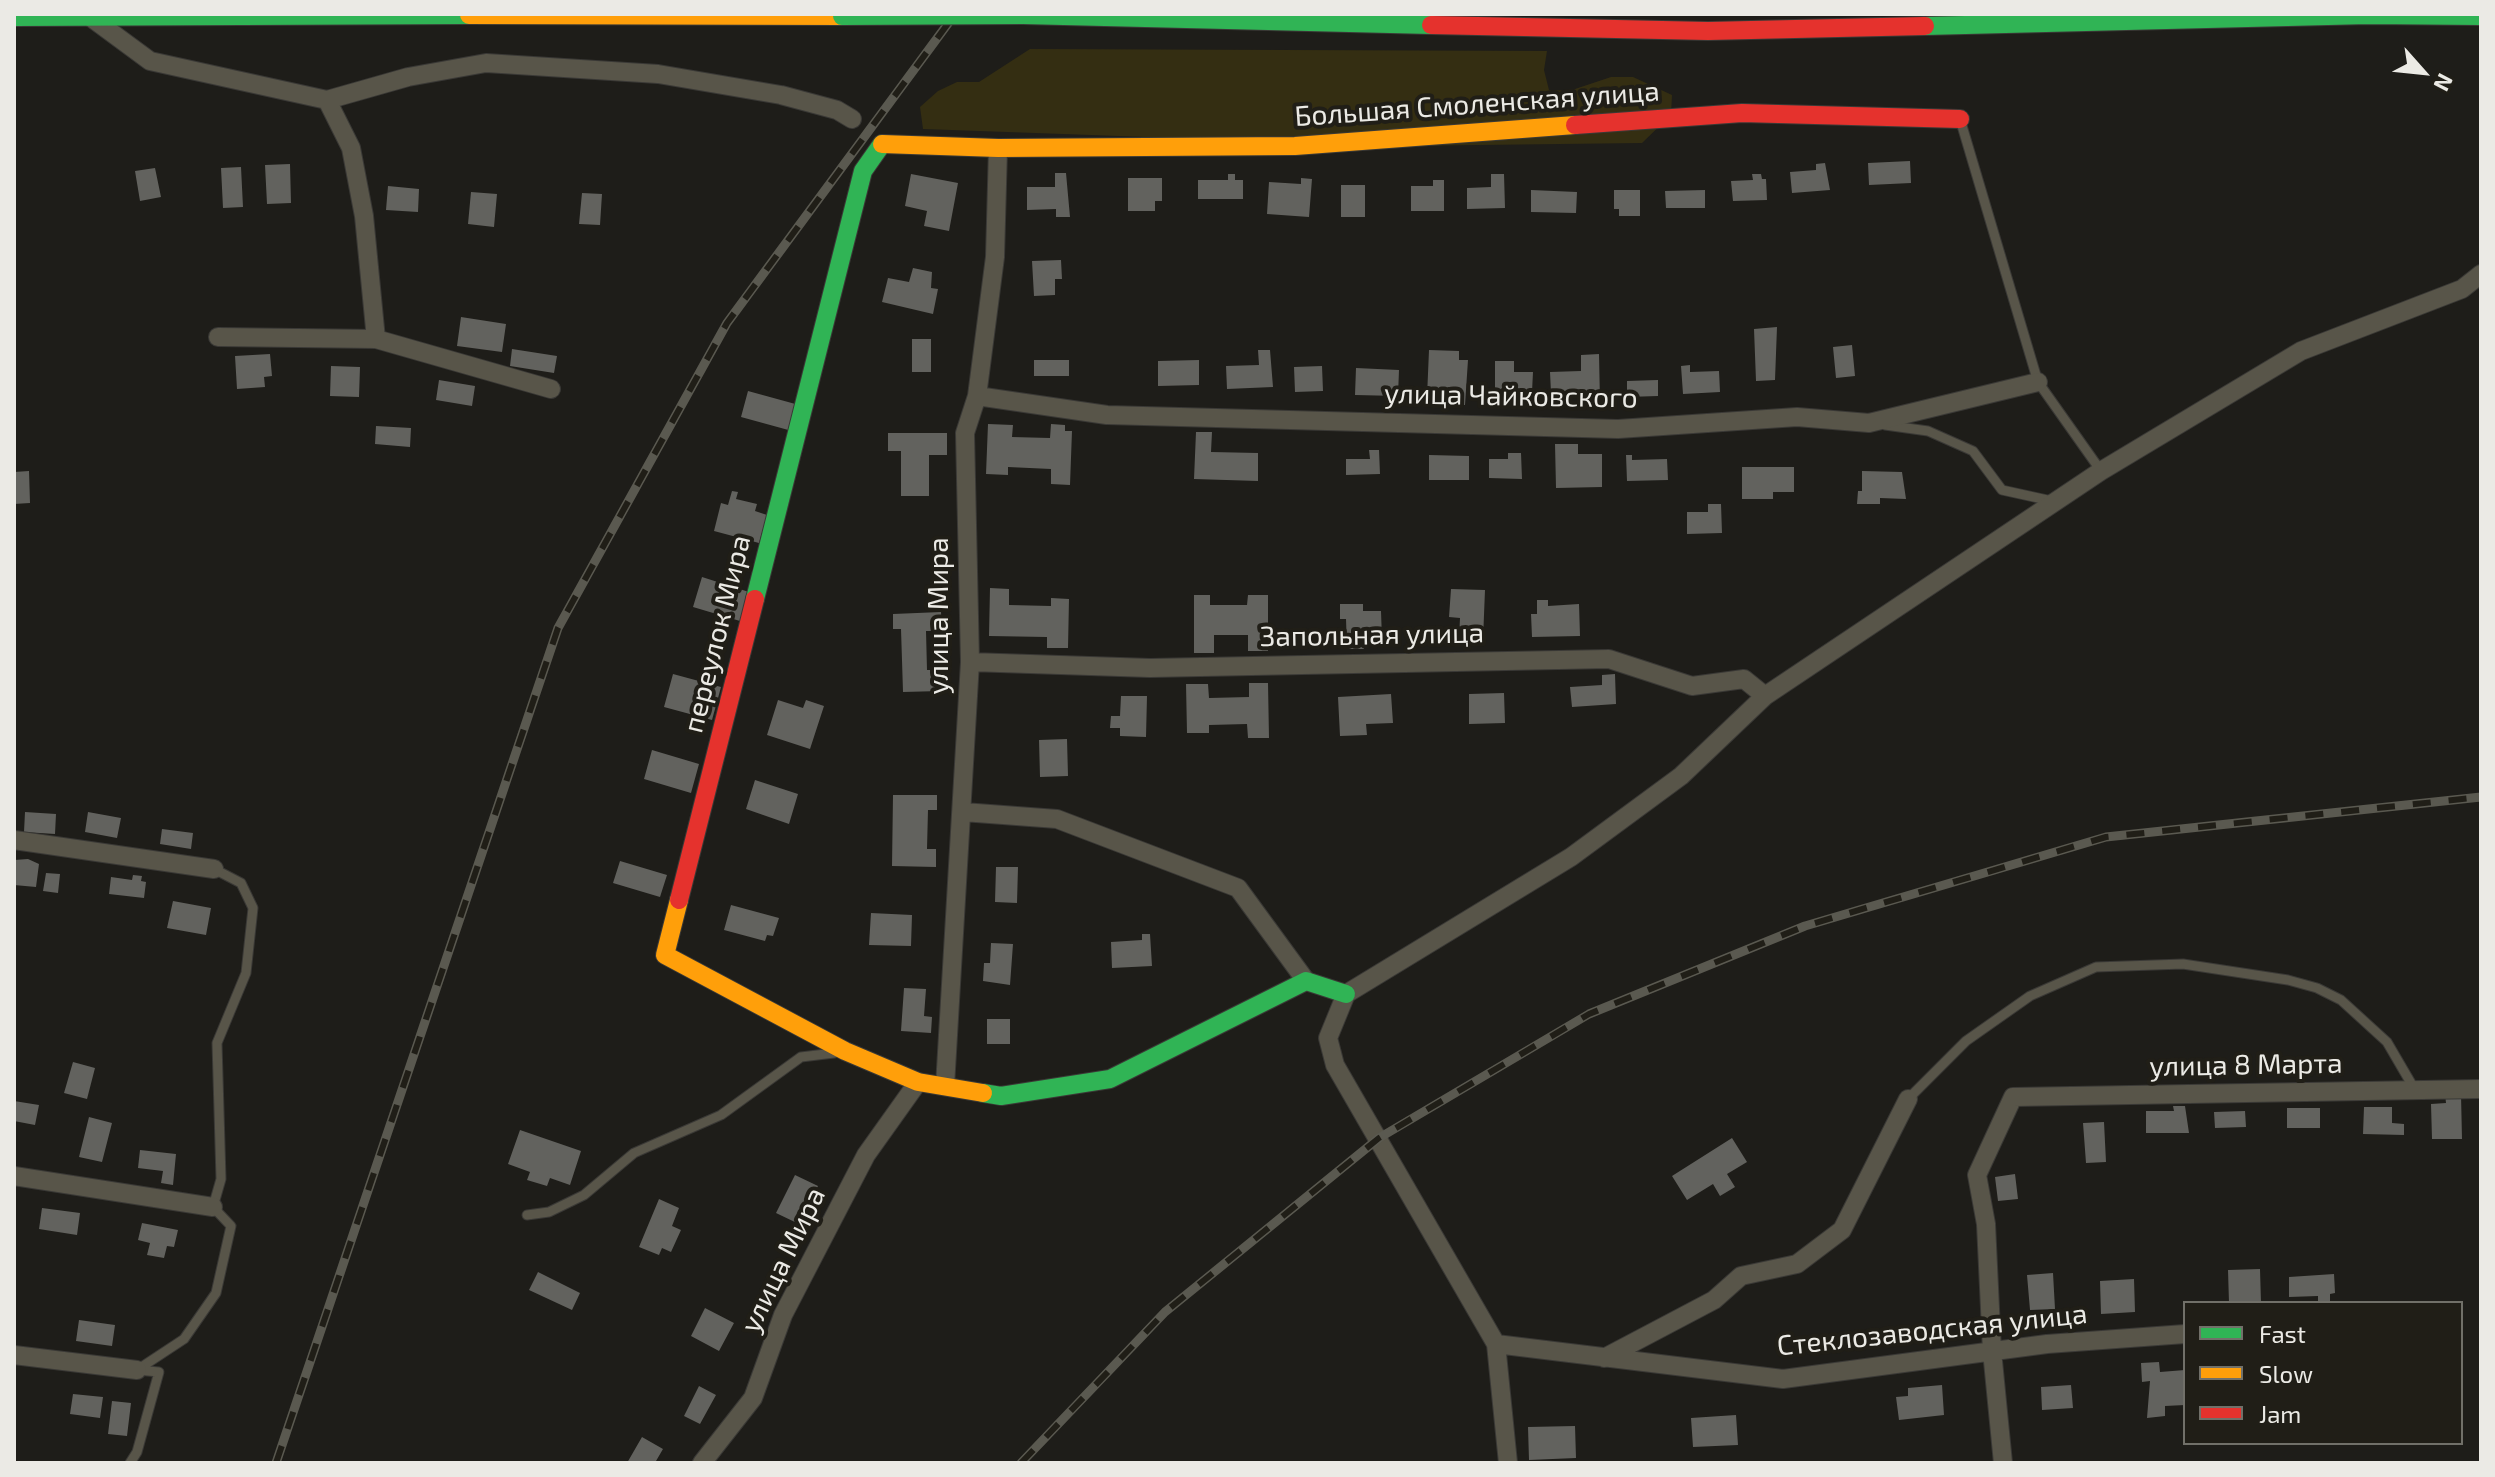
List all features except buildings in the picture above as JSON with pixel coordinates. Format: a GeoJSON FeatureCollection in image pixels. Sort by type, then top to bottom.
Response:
{"type":"FeatureCollection","features":[{"type":"Feature","properties":{"kind":"street"},"geometry":{"type":"LineString","coordinates":[[14,17],[1023,15],[1708,31],[2368,15],[2481,16]]}},
{"type":"Feature","properties":{"kind":"street"},"geometry":{"type":"LineString","coordinates":[[89,16],[150,61],[327,100],[408,77],[486,63],[658,74],[781,95],[837,110],[852,119]]}},
{"type":"Feature","properties":{"kind":"street"},"geometry":{"type":"LineString","coordinates":[[327,100],[351,148],[364,216],[376,339]]}},
{"type":"Feature","properties":{"kind":"street","name":"Большая Смоленская улица"},"geometry":{"type":"LineString","coordinates":[[998,148],[1295,146],[1742,113],[1960,119]]}},
{"type":"Feature","properties":{"kind":"street","name":"переулок Мира"},"geometry":{"type":"LineString","coordinates":[[998,148],[881,144],[863,171],[665,955],[845,1051],[918,1082],[1001,1096],[1110,1079],[1306,981]]}},
{"type":"Feature","properties":{"kind":"street","name":"улица Мира"},"geometry":{"type":"LineString","coordinates":[[945,1086],[970,662],[965,433],[977,396],[995,257],[998,148]]}},
{"type":"Feature","properties":{"kind":"street"},"geometry":{"type":"LineString","coordinates":[[1508,1463],[1496,1344],[1335,1065],[1328,1038],[1346,994],[1571,857],[1681,776],[1765,696],[2101,471],[2301,351],[2462,289],[2481,274]]}},
{"type":"Feature","properties":{"kind":"street"},"geometry":{"type":"LineString","coordinates":[[218,337],[376,339],[551,389]]}},
{"type":"Feature","properties":{"kind":"street","name":"улица Чайковского"},"geometry":{"type":"LineString","coordinates":[[977,396],[1107,415],[1618,429],[1797,417],[1869,423],[2038,382]]}},
{"type":"Feature","properties":{"kind":"street","name":"Запольная улица"},"geometry":{"type":"LineString","coordinates":[[970,662],[1150,668],[1609,659],[1692,686],[1744,679],[1765,696]]}},
{"type":"Feature","properties":{"kind":"street"},"geometry":{"type":"LineString","coordinates":[[963,812],[1057,819],[1238,888],[1306,981],[1346,994]]}},
{"type":"Feature","properties":{"kind":"street"},"geometry":{"type":"LineString","coordinates":[[14,840],[214,869]]}},
{"type":"Feature","properties":{"kind":"street","name":"улица Мира"},"geometry":{"type":"LineString","coordinates":[[702,1463],[753,1398],[783,1315],[866,1155],[918,1082]]}},
{"type":"Feature","properties":{"kind":"street","name":"улица 8 Марта"},"geometry":{"type":"LineString","coordinates":[[1992,1351],[1986,1224],[1977,1175],[2013,1097],[2481,1089]]}},
{"type":"Feature","properties":{"kind":"street"},"geometry":{"type":"LineString","coordinates":[[1604,1358],[1714,1300],[1741,1276],[1797,1264],[1842,1230],[1908,1099]]}},
{"type":"Feature","properties":{"kind":"street"},"geometry":{"type":"LineString","coordinates":[[14,1176],[213,1207]]}},
{"type":"Feature","properties":{"kind":"street","name":"Стеклозаводская улица"},"geometry":{"type":"LineString","coordinates":[[1496,1344],[1783,1379],[1992,1351],[2183,1334]]}},
{"type":"Feature","properties":{"kind":"street"},"geometry":{"type":"LineString","coordinates":[[1992,1351],[2003,1463]]}},
{"type":"Feature","properties":{"kind":"street"},"geometry":{"type":"LineString","coordinates":[[14,1355],[137,1370]]}},
{"type":"Feature","properties":{"kind":"lane"},"geometry":{"type":"LineString","coordinates":[[1960,119],[2038,382],[2101,471]]}},
{"type":"Feature","properties":{"kind":"lane"},"geometry":{"type":"LineString","coordinates":[[1869,423],[1928,431],[1973,451],[2002,490],[2055,502]]}},
{"type":"Feature","properties":{"kind":"lane"},"geometry":{"type":"LineString","coordinates":[[137,1370],[184,1339],[216,1293],[231,1226],[213,1207],[221,1179],[217,1043],[246,973],[253,908],[241,883],[214,869]]}},
{"type":"Feature","properties":{"kind":"lane"},"geometry":{"type":"LineString","coordinates":[[1908,1099],[1966,1041],[2030,996],[2096,967],[2183,964],[2288,980],[2317,988],[2341,1000],[2387,1042],[2415,1090]]}},
{"type":"Feature","properties":{"kind":"lane"},"geometry":{"type":"LineString","coordinates":[[527,1215],[549,1212],[584,1195],[634,1153],[721,1115],[801,1057],[845,1051]]}},
{"type":"Feature","properties":{"kind":"lane"},"geometry":{"type":"LineString","coordinates":[[130,1463],[137,1452],[159,1372],[137,1370]]}},
{"type":"Feature","properties":{"kind":"shaded area"},"geometry":{"type":"Polygon","coordinates":[[[1030,49],[1547,51],[1544,70],[1549,90],[1569,91],[1611,77],[1633,77],[1672,95],[1671,115],[1642,143],[1398,146],[923,129],[920,107],[938,91],[957,82],[979,82],[1030,49]]]}},
{"type":"Feature","properties":{"kind":"railway"},"geometry":{"type":"LineString","coordinates":[[276,1463],[558,628],[727,323],[955,14]]}},
{"type":"Feature","properties":{"kind":"railway"},"geometry":{"type":"LineString","coordinates":[[1021,1463],[1165,1312],[1379,1138],[1589,1014],[1805,926],[2106,837],[2481,797]]}},
{"type":"Feature","properties":{"kind":"traffic: fast"},"geometry":{"type":"LineString","coordinates":[[14,17],[469,15]]}},
{"type":"Feature","properties":{"kind":"traffic: fast"},"geometry":{"type":"LineString","coordinates":[[1023,15],[1431,25]]}},
{"type":"Feature","properties":{"kind":"traffic: fast"},"geometry":{"type":"LineString","coordinates":[[842,16],[1023,15]]}},
{"type":"Feature","properties":{"kind":"traffic: fast"},"geometry":{"type":"LineString","coordinates":[[1925,26],[2368,15],[2481,16]]}},
{"type":"Feature","properties":{"kind":"traffic: fast"},"geometry":{"type":"LineString","coordinates":[[755,599],[863,171],[882,144]]}},
{"type":"Feature","properties":{"kind":"traffic: fast"},"geometry":{"type":"LineString","coordinates":[[983,1093],[1001,1096],[1110,1079],[1306,981],[1346,994]]}},
{"type":"Feature","properties":{"kind":"traffic: slow"},"geometry":{"type":"LineString","coordinates":[[469,15],[842,16]]}},
{"type":"Feature","properties":{"kind":"traffic: slow"},"geometry":{"type":"LineString","coordinates":[[882,144],[998,148],[1295,146],[1575,125]]}},
{"type":"Feature","properties":{"kind":"traffic: slow"},"geometry":{"type":"LineString","coordinates":[[679,900],[665,955],[845,1051],[918,1082],[983,1093]]}},
{"type":"Feature","properties":{"kind":"traffic: jam"},"geometry":{"type":"LineString","coordinates":[[1431,25],[1708,31],[1925,26]]}},
{"type":"Feature","properties":{"kind":"traffic: jam"},"geometry":{"type":"LineString","coordinates":[[1575,125],[1742,113],[1960,119]]}},
{"type":"Feature","properties":{"kind":"traffic: jam"},"geometry":{"type":"LineString","coordinates":[[679,900],[755,599]]}}]}
